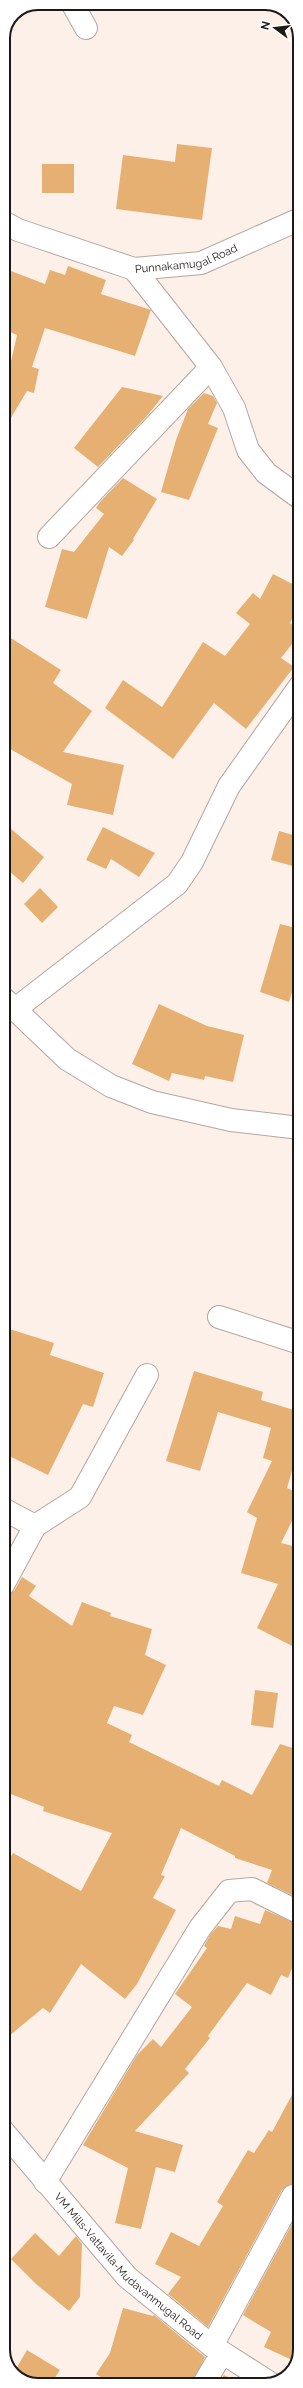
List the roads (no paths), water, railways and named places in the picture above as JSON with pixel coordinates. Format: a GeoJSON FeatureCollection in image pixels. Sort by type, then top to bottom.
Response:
{"type":"FeatureCollection","features":[{"type":"Feature","properties":{"kind":"street"},"geometry":{"type":"LineString","coordinates":[[76,10],[86,28]]}},
{"type":"Feature","properties":{"kind":"street","name":"Punnakamugal Road"},"geometry":{"type":"LineString","coordinates":[[10,226],[18,230],[134,270],[200,263],[293,222]]}},
{"type":"Feature","properties":{"kind":"street"},"geometry":{"type":"LineString","coordinates":[[134,270],[211,367],[234,408],[248,450],[266,473],[293,493]]}},
{"type":"Feature","properties":{"kind":"street"},"geometry":{"type":"LineString","coordinates":[[49,536],[211,367]]}},
{"type":"Feature","properties":{"kind":"street"},"geometry":{"type":"LineString","coordinates":[[10,1003],[176,884],[192,862],[229,786],[293,696]]}},
{"type":"Feature","properties":{"kind":"street"},"geometry":{"type":"LineString","coordinates":[[10,1005],[67,1059],[111,1086],[152,1102],[231,1120],[293,1127]]}},
{"type":"Feature","properties":{"kind":"street"},"geometry":{"type":"LineString","coordinates":[[219,1317],[293,1342]]}},
{"type":"Feature","properties":{"kind":"street"},"geometry":{"type":"LineString","coordinates":[[10,1572],[34,1526],[80,1496],[147,1375]]}},
{"type":"Feature","properties":{"kind":"street"},"geometry":{"type":"LineString","coordinates":[[10,1513],[34,1526]]}},
{"type":"Feature","properties":{"kind":"street"},"geometry":{"type":"LineString","coordinates":[[45,2182],[200,1928],[229,1891],[252,1889],[293,1910]]}},
{"type":"Feature","properties":{"kind":"street","name":"VM Mills-Vattavila-Mudavanmugal Road"},"geometry":{"type":"LineString","coordinates":[[10,2140],[127,2277],[217,2349],[261,2378]]}},
{"type":"Feature","properties":{"kind":"street"},"geometry":{"type":"LineString","coordinates":[[206,2378],[217,2349],[293,2196]]}}]}
